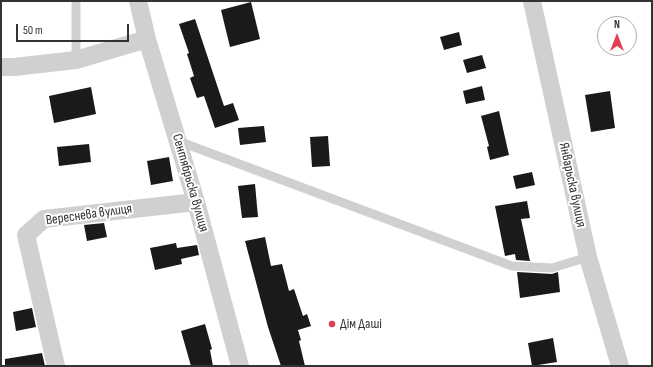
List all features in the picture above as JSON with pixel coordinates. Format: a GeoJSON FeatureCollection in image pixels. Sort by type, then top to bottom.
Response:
{"type":"FeatureCollection","features":[{"type":"Feature","properties":{"kind":"street","name":"Сентябрьска вулиця"},"geometry":{"type":"LineString","coordinates":[[138,1],[147,39],[196,202],[240,366]]}},
{"type":"Feature","properties":{"kind":"street","name":"Январьска вулиця"},"geometry":{"type":"LineString","coordinates":[[532,1],[588,257],[620,366]]}},
{"type":"Feature","properties":{"kind":"street"},"geometry":{"type":"LineString","coordinates":[[1,67],[14,68],[76,60],[147,39]]}},
{"type":"Feature","properties":{"kind":"street","name":"Вереснева вулиця"},"geometry":{"type":"LineString","coordinates":[[56,366],[26,235],[44,219],[196,202]]}},
{"type":"Feature","properties":{"kind":"lane"},"geometry":{"type":"LineString","coordinates":[[76,1],[76,60]]}},
{"type":"Feature","properties":{"kind":"lane"},"geometry":{"type":"LineString","coordinates":[[178,141],[512,266],[552,268],[588,257]]}},
{"type":"Feature","properties":{"kind":"building"},"geometry":{"type":"Polygon","coordinates":[[[251,2],[260,39],[230,47],[221,10],[251,2]]]}},
{"type":"Feature","properties":{"kind":"building"},"geometry":{"type":"Polygon","coordinates":[[[195,19],[224,106],[233,103],[239,120],[215,128],[204,96],[197,98],[190,78],[194,76],[187,54],[189,53],[179,24],[195,19]]]}},
{"type":"Feature","properties":{"kind":"building"},"geometry":{"type":"Polygon","coordinates":[[[459,32],[462,45],[444,50],[440,37],[459,32]]]}},
{"type":"Feature","properties":{"kind":"building"},"geometry":{"type":"Polygon","coordinates":[[[482,55],[486,68],[467,73],[463,60],[482,55]]]}},
{"type":"Feature","properties":{"kind":"building"},"geometry":{"type":"Polygon","coordinates":[[[482,86],[485,100],[466,104],[463,91],[482,86]]]}},
{"type":"Feature","properties":{"kind":"building"},"geometry":{"type":"Polygon","coordinates":[[[91,87],[96,114],[54,123],[49,96],[91,87]]]}},
{"type":"Feature","properties":{"kind":"building"},"geometry":{"type":"Polygon","coordinates":[[[610,91],[615,128],[591,132],[585,95],[610,91]]]}},
{"type":"Feature","properties":{"kind":"building"},"geometry":{"type":"Polygon","coordinates":[[[499,111],[509,155],[490,160],[487,147],[489,146],[481,116],[499,111]]]}},
{"type":"Feature","properties":{"kind":"building"},"geometry":{"type":"Polygon","coordinates":[[[264,126],[266,142],[240,145],[238,128],[264,126]]]}},
{"type":"Feature","properties":{"kind":"building"},"geometry":{"type":"Polygon","coordinates":[[[328,136],[330,166],[312,167],[310,137],[328,136]]]}},
{"type":"Feature","properties":{"kind":"building"},"geometry":{"type":"Polygon","coordinates":[[[89,144],[91,162],[59,166],[57,147],[89,144]]]}},
{"type":"Feature","properties":{"kind":"building"},"geometry":{"type":"Polygon","coordinates":[[[169,157],[173,181],[151,185],[147,161],[169,157]]]}},
{"type":"Feature","properties":{"kind":"building"},"geometry":{"type":"Polygon","coordinates":[[[532,172],[535,185],[516,189],[513,176],[532,172]]]}},
{"type":"Feature","properties":{"kind":"building"},"geometry":{"type":"Polygon","coordinates":[[[255,184],[258,217],[242,218],[238,186],[255,184]]]}},
{"type":"Feature","properties":{"kind":"building"},"geometry":{"type":"Polygon","coordinates":[[[527,201],[530,218],[521,219],[530,261],[516,260],[515,254],[505,256],[495,206],[527,201]]]}},
{"type":"Feature","properties":{"kind":"building"},"geometry":{"type":"Polygon","coordinates":[[[104,223],[107,237],[87,241],[84,225],[104,223]]]}},
{"type":"Feature","properties":{"kind":"building"},"geometry":{"type":"Polygon","coordinates":[[[265,237],[271,266],[282,264],[289,291],[294,289],[303,316],[307,314],[311,326],[298,330],[305,366],[281,366],[268,327],[245,241],[265,237]]]}},
{"type":"Feature","properties":{"kind":"building"},"geometry":{"type":"Polygon","coordinates":[[[176,243],[177,248],[197,245],[199,255],[181,259],[182,264],[155,270],[150,248],[176,243]]]}},
{"type":"Feature","properties":{"kind":"building"},"geometry":{"type":"Polygon","coordinates":[[[517,272],[552,274],[558,272],[560,292],[520,298],[517,272]]]}},
{"type":"Feature","properties":{"kind":"building"},"geometry":{"type":"Polygon","coordinates":[[[32,308],[36,327],[16,331],[13,312],[32,308]]]}},
{"type":"Feature","properties":{"kind":"building"},"geometry":{"type":"Polygon","coordinates":[[[205,324],[212,349],[210,350],[213,366],[191,366],[181,331],[205,324]]]}},
{"type":"Feature","properties":{"kind":"building"},"geometry":{"type":"Polygon","coordinates":[[[553,338],[557,362],[532,366],[528,343],[553,338]]]}},
{"type":"Feature","properties":{"kind":"building"},"geometry":{"type":"Polygon","coordinates":[[[42,353],[45,366],[5,366],[5,359],[42,353]]]}},
{"type":"Feature","properties":{"kind":"place","name":"Дім Даші"},"geometry":{"type":"Point","coordinates":[332,324]}}]}
